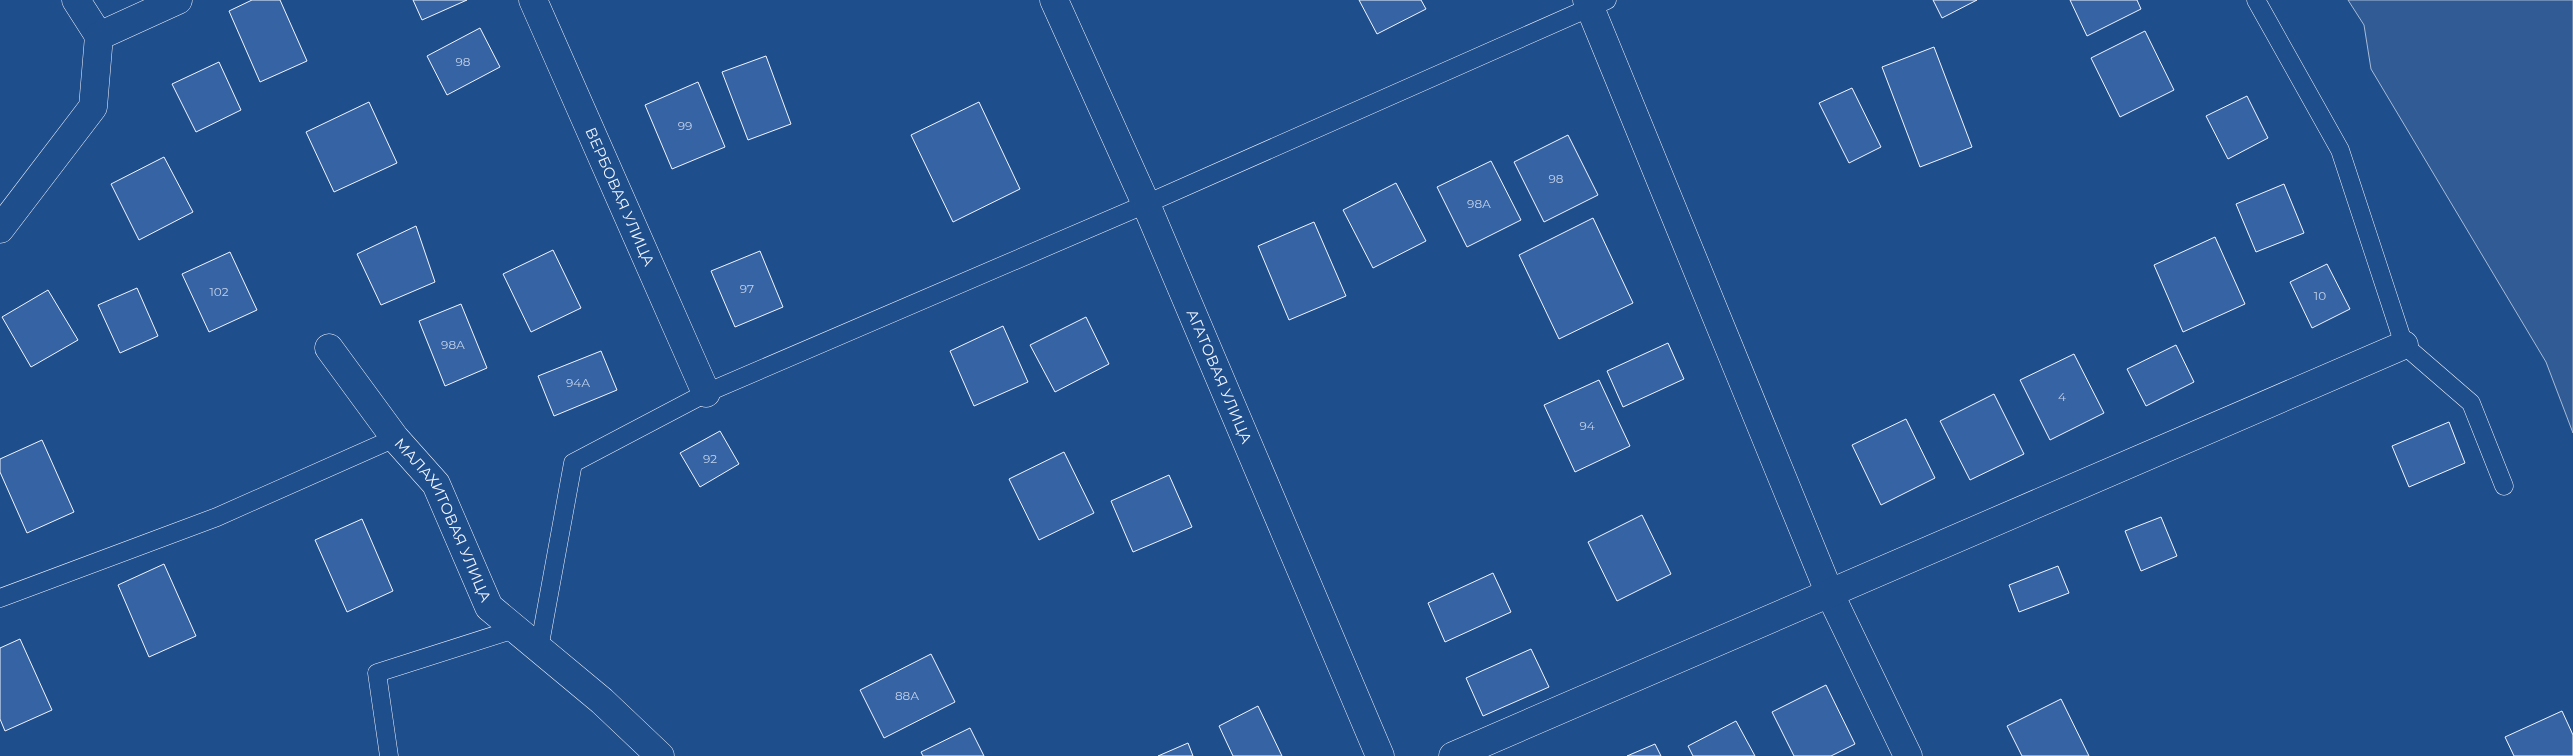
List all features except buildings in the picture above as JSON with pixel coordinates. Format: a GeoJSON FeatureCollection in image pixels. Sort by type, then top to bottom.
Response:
{"type":"FeatureCollection","features":[{"type":"Feature","properties":{"kind":"street"},"geometry":{"type":"LineString","coordinates":[[0,229],[93,107],[99,36],[76,0]]}},
{"type":"Feature","properties":{"kind":"street"},"geometry":{"type":"LineString","coordinates":[[99,36],[178,0]]}},
{"type":"Feature","properties":{"kind":"street","name":"ВЕРБОВАЯ УЛИЦА"},"geometry":{"type":"LineString","coordinates":[[533,0],[706,393]]}},
{"type":"Feature","properties":{"kind":"street","name":"АГАТОВАЯ УЛИЦА"},"geometry":{"type":"LineString","coordinates":[[1054,0],[1146,204],[1380,756]]}},
{"type":"Feature","properties":{"kind":"street"},"geometry":{"type":"LineString","coordinates":[[1595,2],[1829,592],[1908,756]]}},
{"type":"Feature","properties":{"kind":"street"},"geometry":{"type":"LineString","coordinates":[[1453,756],[2404,345]]}},
{"type":"Feature","properties":{"kind":"street","name":"МАЛАХИТОВАЯ УЛИЦА"},"geometry":{"type":"LineString","coordinates":[[329,348],[395,438],[436,484],[489,607],[602,702],[660,756]]}},
{"type":"Feature","properties":{"kind":"lane"},"geometry":{"type":"LineString","coordinates":[[2256,0],[2340,150],[2404,345],[2471,403],[2504,486]]}},
{"type":"Feature","properties":{"kind":"lane"},"geometry":{"type":"LineString","coordinates":[[539,649],[573,463],[706,393],[1146,204],[1595,2]]}},
{"type":"Feature","properties":{"kind":"lane"},"geometry":{"type":"LineString","coordinates":[[0,598],[217,517],[395,438]]}},
{"type":"Feature","properties":{"kind":"lane"},"geometry":{"type":"LineString","coordinates":[[389,756],[377,673],[514,629]]}},
{"type":"Feature","properties":{"kind":"shaded area"},"geometry":{"type":"Polygon","coordinates":[[[2348,0],[2573,0],[2573,433],[2546,362],[2371,69],[2364,25],[2348,0]]]}}]}
